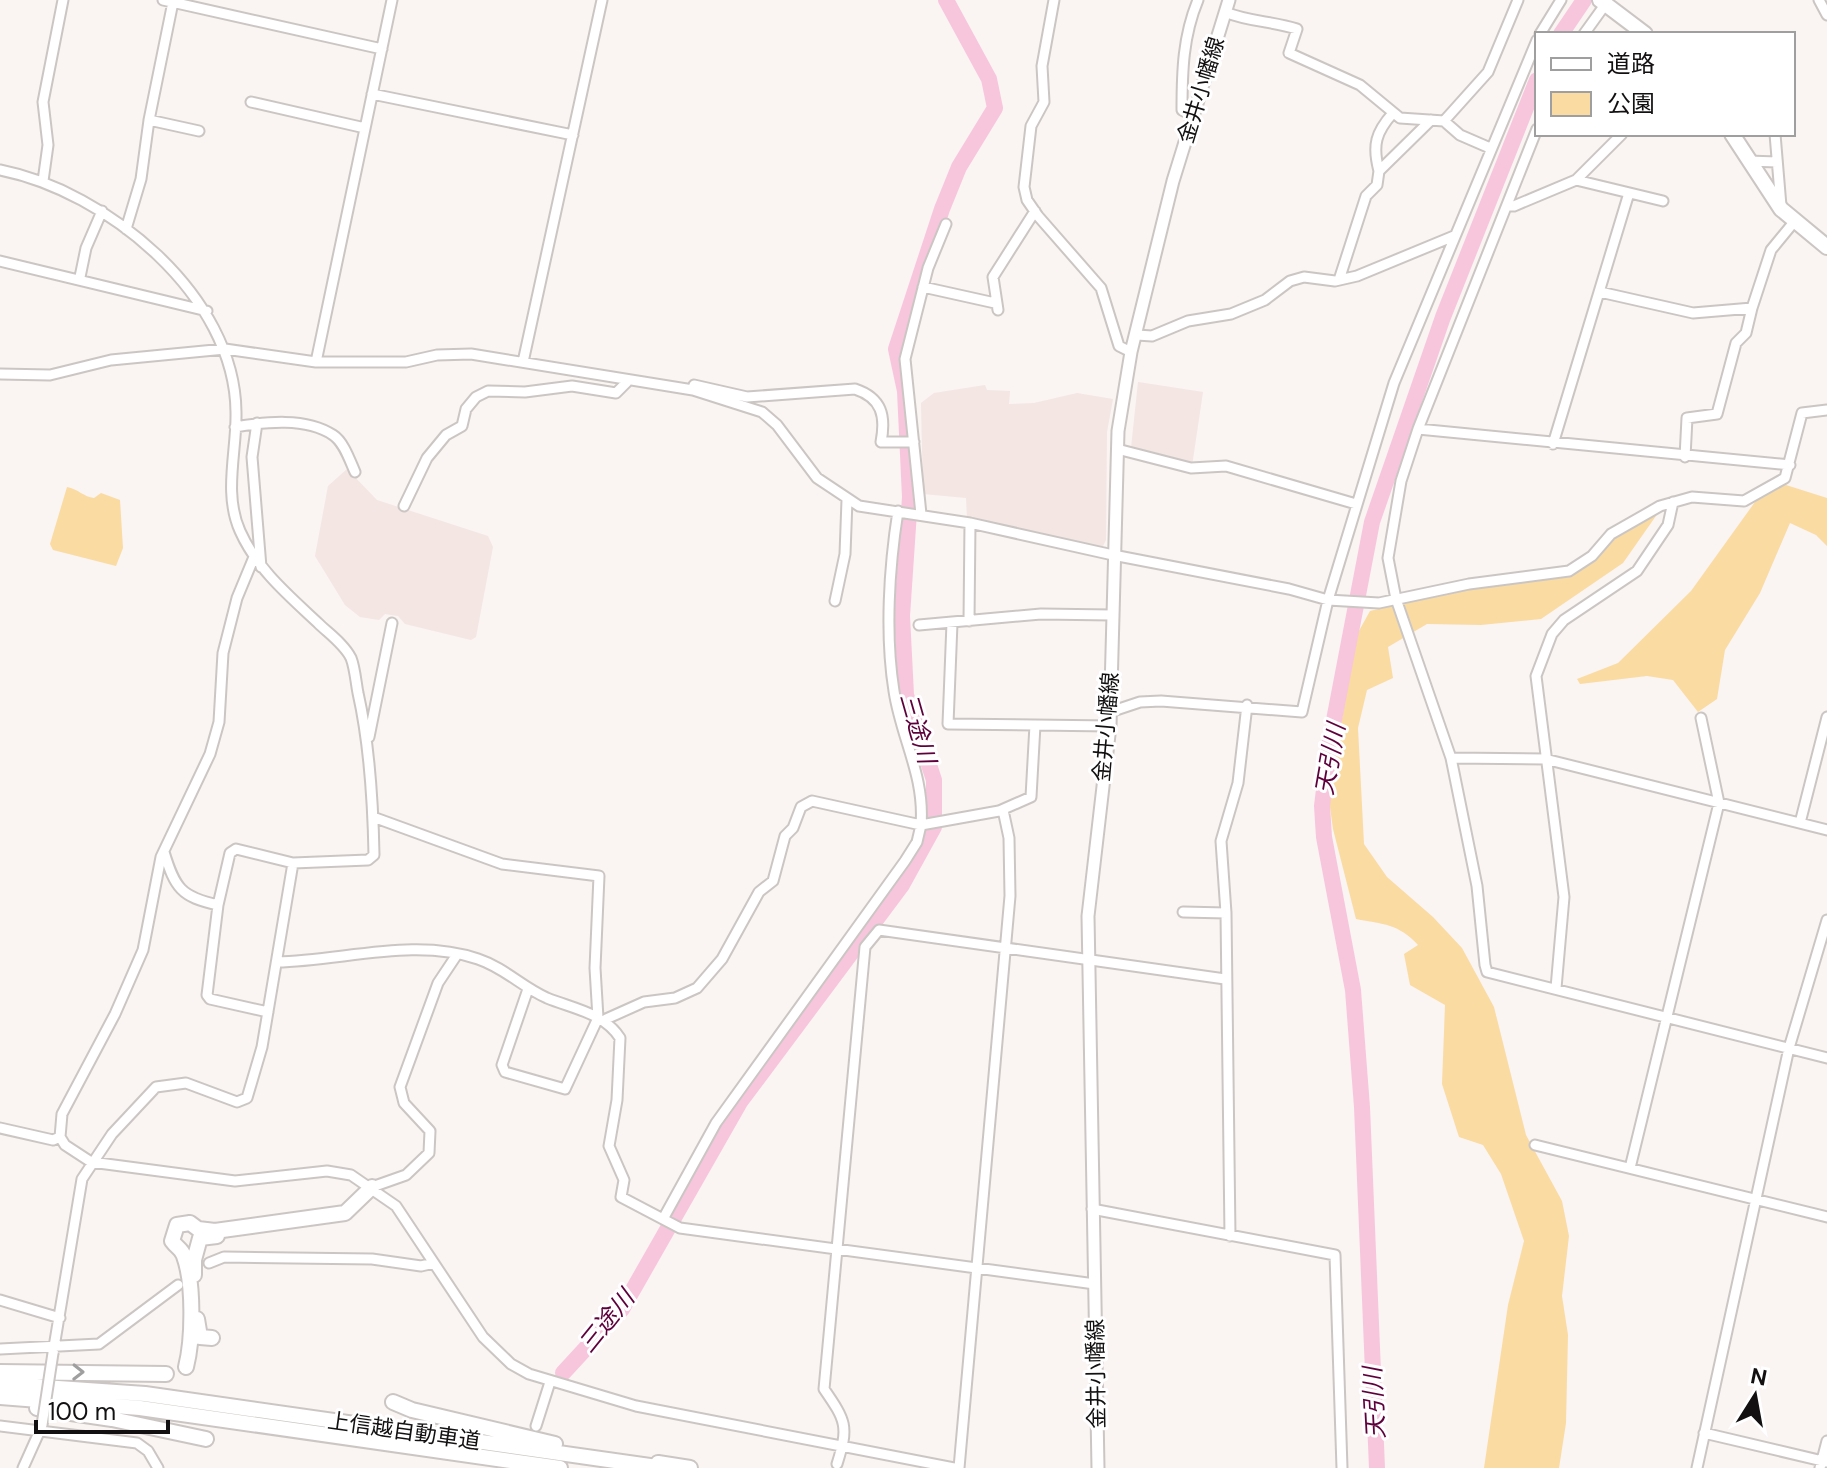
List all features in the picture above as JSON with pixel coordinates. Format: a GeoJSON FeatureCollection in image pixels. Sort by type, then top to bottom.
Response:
{"type":"FeatureCollection","features":[{"type":"Feature","properties":{"kind":"highway"},"geometry":{"type":"LineString","coordinates":[[1604,2],[1642,32]]}},
{"type":"Feature","properties":{"kind":"highway"},"geometry":{"type":"LineString","coordinates":[[1733,136],[1781,209],[1827,247]]}},
{"type":"Feature","properties":{"kind":"highway"},"geometry":{"type":"LineString","coordinates":[[212,1338],[200,1337],[198,1328],[194,1260],[200,1238],[345,1219],[362,1207],[372,1187]]}},
{"type":"Feature","properties":{"kind":"highway"},"geometry":{"type":"LineString","coordinates":[[186,1367],[191,1331],[188,1275],[182,1251],[172,1241],[177,1225],[190,1223],[198,1229],[215,1231],[345,1213],[372,1187]]}},
{"type":"Feature","properties":{"kind":"highway"},"geometry":{"type":"LineString","coordinates":[[0,1372],[166,1374]]}},
{"type":"Feature","properties":{"kind":"highway","name":"上信越自動車道"},"geometry":{"type":"LineString","coordinates":[[0,1384],[145,1394],[664,1468]]}},
{"type":"Feature","properties":{"kind":"highway","name":"上信越自動車道"},"geometry":{"type":"LineString","coordinates":[[0,1397],[140,1408],[560,1468]]}},
{"type":"Feature","properties":{"kind":"highway"},"geometry":{"type":"LineString","coordinates":[[393,1402],[412,1410],[550,1443],[690,1468]]}},
{"type":"Feature","properties":{"kind":"highway"},"geometry":{"type":"LineString","coordinates":[[0,1404],[112,1419],[206,1439]]}},
{"type":"Feature","properties":{"kind":"main road","name":"金井小幡線"},"geometry":{"type":"LineString","coordinates":[[1098,1468],[1088,959],[1090,875],[1110,726],[1117,449],[1131,352],[1173,181],[1227,6]]}},
{"type":"Feature","properties":{"kind":"street"},"geometry":{"type":"LineString","coordinates":[[43,181],[48,145],[43,102],[63,0]]}},
{"type":"Feature","properties":{"kind":"street"},"geometry":{"type":"LineString","coordinates":[[316,362],[392,0]]}},
{"type":"Feature","properties":{"kind":"street"},"geometry":{"type":"LineString","coordinates":[[523,362],[602,0]]}},
{"type":"Feature","properties":{"kind":"street"},"geometry":{"type":"LineString","coordinates":[[1054,0],[1042,66],[1044,102],[1031,126],[1023,171],[1027,200],[1101,288],[1119,346],[1131,352]]}},
{"type":"Feature","properties":{"kind":"street"},"geometry":{"type":"LineString","coordinates":[[1193,116],[1182,110],[1182,72],[1185,42],[1198,0]]}},
{"type":"Feature","properties":{"kind":"street"},"geometry":{"type":"LineString","coordinates":[[1444,121],[1488,72],[1518,0]]}},
{"type":"Feature","properties":{"kind":"street"},"geometry":{"type":"LineString","coordinates":[[1541,32],[1561,0]]}},
{"type":"Feature","properties":{"kind":"street"},"geometry":{"type":"LineString","coordinates":[[1819,0],[1827,15]]}},
{"type":"Feature","properties":{"kind":"street"},"geometry":{"type":"LineString","coordinates":[[126,229],[141,179],[168,1],[382,49]]}},
{"type":"Feature","properties":{"kind":"street"},"geometry":{"type":"LineString","coordinates":[[1585,32],[1604,2]]}},
{"type":"Feature","properties":{"kind":"street"},"geometry":{"type":"LineString","coordinates":[[1227,6],[1254,23],[1279,24],[1297,29],[1289,53],[1360,85],[1400,118],[1444,121],[1460,135],[1490,148]]}},
{"type":"Feature","properties":{"kind":"street"},"geometry":{"type":"LineString","coordinates":[[1110,712],[1140,702],[1161,701],[1247,705],[1302,712],[1328,600],[1334,589],[1356,504],[1394,383],[1535,45]]}},
{"type":"Feature","properties":{"kind":"street"},"geometry":{"type":"LineString","coordinates":[[372,94],[573,135]]}},
{"type":"Feature","properties":{"kind":"street"},"geometry":{"type":"LineString","coordinates":[[251,102],[365,128]]}},
{"type":"Feature","properties":{"kind":"street"},"geometry":{"type":"LineString","coordinates":[[1339,280],[1366,196],[1377,185],[1379,171],[1374,153],[1377,131],[1393,113]]}},
{"type":"Feature","properties":{"kind":"street"},"geometry":{"type":"LineString","coordinates":[[149,120],[199,131]]}},
{"type":"Feature","properties":{"kind":"street"},"geometry":{"type":"LineString","coordinates":[[1379,171],[1431,120]]}},
{"type":"Feature","properties":{"kind":"street"},"geometry":{"type":"LineString","coordinates":[[1535,134],[1418,429],[1401,481],[1391,532],[1389,579],[1451,758],[1477,886],[1487,972],[1827,1058]]}},
{"type":"Feature","properties":{"kind":"street"},"geometry":{"type":"LineString","coordinates":[[1507,206],[1514,206],[1576,180],[1620,136]]}},
{"type":"Feature","properties":{"kind":"street"},"geometry":{"type":"LineString","coordinates":[[1775,136],[1781,209]]}},
{"type":"Feature","properties":{"kind":"street"},"geometry":{"type":"LineString","coordinates":[[1748,161],[1777,162]]}},
{"type":"Feature","properties":{"kind":"street"},"geometry":{"type":"LineString","coordinates":[[0,170],[43,181],[102,211],[126,229],[191,290],[207,311],[231,363],[236,412],[231,461],[234,512],[262,568],[351,658],[369,741],[374,855],[368,860],[293,863],[236,849],[230,853],[218,905],[207,995],[210,999],[268,1012]]}},
{"type":"Feature","properties":{"kind":"street"},"geometry":{"type":"LineString","coordinates":[[1576,180],[1663,201]]}},
{"type":"Feature","properties":{"kind":"street"},"geometry":{"type":"LineString","coordinates":[[1553,444],[1629,193]]}},
{"type":"Feature","properties":{"kind":"street"},"geometry":{"type":"LineString","coordinates":[[80,277],[86,248],[102,211]]}},
{"type":"Feature","properties":{"kind":"street"},"geometry":{"type":"LineString","coordinates":[[923,287],[997,307],[993,277],[1035,211]]}},
{"type":"Feature","properties":{"kind":"street"},"geometry":{"type":"LineString","coordinates":[[1685,457],[1687,418],[1717,414],[1723,405],[1736,343],[1746,333],[1771,250],[1794,222]]}},
{"type":"Feature","properties":{"kind":"street"},"geometry":{"type":"LineString","coordinates":[[920,514],[905,359],[923,287],[946,224]]}},
{"type":"Feature","properties":{"kind":"street"},"geometry":{"type":"LineString","coordinates":[[1137,335],[1152,336],[1188,321],[1231,314],[1265,300],[1290,281],[1304,277],[1339,280],[1371,271],[1454,236]]}},
{"type":"Feature","properties":{"kind":"street"},"geometry":{"type":"LineString","coordinates":[[0,261],[80,277],[207,311]]}},
{"type":"Feature","properties":{"kind":"street"},"geometry":{"type":"LineString","coordinates":[[1600,292],[1693,313],[1752,308]]}},
{"type":"Feature","properties":{"kind":"street"},"geometry":{"type":"LineString","coordinates":[[0,374],[50,375],[111,360],[225,349],[316,362],[406,362],[437,355],[471,354],[627,382],[693,390],[762,412],[777,425],[817,478],[859,506],[970,523],[1113,555],[1275,586],[1328,600],[1379,603],[1469,584],[1569,571],[1592,556],[1611,534],[1630,520],[1673,502],[1692,497],[1744,501],[1785,478],[1802,413],[1827,410]]}},
{"type":"Feature","properties":{"kind":"street"},"geometry":{"type":"LineString","coordinates":[[652,380],[747,397],[855,389],[869,393],[882,411],[881,442],[914,442]]}},
{"type":"Feature","properties":{"kind":"street"},"geometry":{"type":"LineString","coordinates":[[404,506],[427,458],[446,435],[462,426],[466,409],[476,397],[488,391],[525,392],[572,386],[616,393],[627,382]]}},
{"type":"Feature","properties":{"kind":"street"},"geometry":{"type":"LineString","coordinates":[[235,427],[272,421],[317,429],[335,436],[355,472]]}},
{"type":"Feature","properties":{"kind":"street"},"geometry":{"type":"LineString","coordinates":[[257,423],[252,457],[262,568]]}},
{"type":"Feature","properties":{"kind":"street"},"geometry":{"type":"LineString","coordinates":[[1418,429],[1790,465]]}},
{"type":"Feature","properties":{"kind":"street"},"geometry":{"type":"LineString","coordinates":[[1117,449],[1191,468],[1226,466],[1356,504]]}},
{"type":"Feature","properties":{"kind":"street"},"geometry":{"type":"LineString","coordinates":[[835,601],[845,554],[847,500]]}},
{"type":"Feature","properties":{"kind":"street"},"geometry":{"type":"LineString","coordinates":[[1556,988],[1564,897],[1536,676],[1552,634],[1564,620],[1637,571],[1663,534],[1673,502]]}},
{"type":"Feature","properties":{"kind":"street"},"geometry":{"type":"LineString","coordinates":[[664,1219],[716,1123],[917,842],[921,825],[916,766],[897,710],[891,664],[898,511]]}},
{"type":"Feature","properties":{"kind":"street"},"geometry":{"type":"LineString","coordinates":[[969,621],[970,523]]}},
{"type":"Feature","properties":{"kind":"street"},"geometry":{"type":"LineString","coordinates":[[60,1137],[68,1099],[115,1014],[143,950],[164,852],[210,754],[219,722],[223,653],[237,598],[254,557]]}},
{"type":"Feature","properties":{"kind":"street"},"geometry":{"type":"LineString","coordinates":[[919,625],[1041,614],[1112,615]]}},
{"type":"Feature","properties":{"kind":"street"},"geometry":{"type":"LineString","coordinates":[[369,741],[392,623]]}},
{"type":"Feature","properties":{"kind":"street"},"geometry":{"type":"LineString","coordinates":[[952,623],[948,724],[1110,726]]}},
{"type":"Feature","properties":{"kind":"street"},"geometry":{"type":"LineString","coordinates":[[1230,1236],[1226,913],[1221,841],[1238,783],[1241,729],[1247,705]]}},
{"type":"Feature","properties":{"kind":"street"},"geometry":{"type":"LineString","coordinates":[[1800,823],[1827,717]]}},
{"type":"Feature","properties":{"kind":"street"},"geometry":{"type":"LineString","coordinates":[[1630,1168],[1719,803],[1701,718]]}},
{"type":"Feature","properties":{"kind":"street"},"geometry":{"type":"LineString","coordinates":[[602,1018],[644,1002],[675,998],[697,988],[722,959],[759,892],[773,881],[785,836],[793,828],[801,807],[812,801],[921,825],[1003,810],[1033,793],[1035,725]]}},
{"type":"Feature","properties":{"kind":"street"},"geometry":{"type":"LineString","coordinates":[[1451,758],[1545,759],[1827,830]]}},
{"type":"Feature","properties":{"kind":"street"},"geometry":{"type":"LineString","coordinates":[[60,1137],[75,1155],[91,1162],[235,1181],[339,1172],[372,1187],[396,1206],[497,1352],[511,1364],[550,1382],[636,1406],[956,1468],[1006,948],[1009,853],[1003,810]]}},
{"type":"Feature","properties":{"kind":"street"},"geometry":{"type":"LineString","coordinates":[[373,817],[502,864],[599,876],[595,968],[602,1018],[565,1089],[505,1072],[502,1065],[528,989]]}},
{"type":"Feature","properties":{"kind":"street"},"geometry":{"type":"LineString","coordinates":[[164,852],[173,880],[191,899],[218,905]]}},
{"type":"Feature","properties":{"kind":"street"},"geometry":{"type":"LineString","coordinates":[[23,1468],[40,1429],[60,1318],[74,1212],[82,1179],[91,1162],[156,1087],[186,1083],[237,1102],[247,1098],[268,1012],[293,863]]}},
{"type":"Feature","properties":{"kind":"street"},"geometry":{"type":"LineString","coordinates":[[1183,912],[1226,913]]}},
{"type":"Feature","properties":{"kind":"street"},"geometry":{"type":"LineString","coordinates":[[1697,1468],[1789,1048],[1827,920]]}},
{"type":"Feature","properties":{"kind":"street"},"geometry":{"type":"LineString","coordinates":[[837,1464],[846,1429],[842,1414],[824,1389],[865,947],[879,930],[1225,979]]}},
{"type":"Feature","properties":{"kind":"street"},"geometry":{"type":"LineString","coordinates":[[277,962],[392,951],[456,956],[504,969],[528,989],[602,1018],[620,1038],[617,1100],[609,1146],[624,1180],[621,1197],[680,1228],[1095,1284]]}},
{"type":"Feature","properties":{"kind":"street"},"geometry":{"type":"LineString","coordinates":[[372,1187],[406,1175],[429,1153],[430,1131],[404,1103],[400,1087],[438,983],[456,956]]}},
{"type":"Feature","properties":{"kind":"street"},"geometry":{"type":"LineString","coordinates":[[0,1128],[53,1140],[60,1137]]}},
{"type":"Feature","properties":{"kind":"street"},"geometry":{"type":"LineString","coordinates":[[1535,1145],[1827,1217]]}},
{"type":"Feature","properties":{"kind":"street"},"geometry":{"type":"LineString","coordinates":[[1092,1209],[1335,1255],[1342,1468]]}},
{"type":"Feature","properties":{"kind":"street"},"geometry":{"type":"LineString","coordinates":[[209,1263],[224,1257],[372,1259],[421,1266],[434,1263]]}},
{"type":"Feature","properties":{"kind":"street"},"geometry":{"type":"LineString","coordinates":[[0,1349],[54,1350],[99,1344],[178,1285]]}},
{"type":"Feature","properties":{"kind":"street"},"geometry":{"type":"LineString","coordinates":[[0,1300],[60,1318]]}},
{"type":"Feature","properties":{"kind":"street"},"geometry":{"type":"LineString","coordinates":[[536,1426],[550,1382]]}},
{"type":"Feature","properties":{"kind":"street"},"geometry":{"type":"LineString","coordinates":[[0,1426],[137,1443],[148,1451],[158,1468]]}},
{"type":"Feature","properties":{"kind":"street"},"geometry":{"type":"LineString","coordinates":[[1704,1433],[1823,1464],[1827,1441]]}},
{"type":"Feature","properties":{"kind":"shaded area"},"geometry":{"type":"Polygon","coordinates":[[[1138,382],[1203,392],[1192,466],[1131,448],[1138,382]]]}},
{"type":"Feature","properties":{"kind":"shaded area"},"geometry":{"type":"Polygon","coordinates":[[[985,385],[987,390],[1010,391],[1009,404],[1034,403],[1077,393],[1113,399],[1107,432],[1106,540],[1102,548],[967,518],[966,498],[923,494],[921,403],[934,393],[985,385]]]}},
{"type":"Feature","properties":{"kind":"shaded area"},"geometry":{"type":"Polygon","coordinates":[[[347,469],[377,500],[488,536],[493,547],[476,637],[471,640],[405,624],[398,616],[385,614],[379,620],[360,617],[345,605],[315,556],[328,486],[347,469]]]}},
{"type":"Feature","properties":{"kind":"green space"},"geometry":{"type":"Polygon","coordinates":[[[1786,485],[1827,498],[1827,546],[1816,535],[1790,523],[1760,593],[1725,650],[1717,699],[1698,712],[1673,680],[1647,676],[1580,684],[1577,679],[1618,663],[1691,591],[1760,495],[1786,485]]]}},
{"type":"Feature","properties":{"kind":"green space"},"geometry":{"type":"Polygon","coordinates":[[[67,487],[94,498],[101,493],[120,500],[123,548],[116,566],[53,550],[50,544],[67,487]]]}},
{"type":"Feature","properties":{"kind":"green space"},"geometry":{"type":"Polygon","coordinates":[[[1658,513],[1623,563],[1541,619],[1481,625],[1427,624],[1388,647],[1393,678],[1367,690],[1358,728],[1364,844],[1387,877],[1433,917],[1462,948],[1494,1007],[1526,1135],[1562,1201],[1569,1236],[1562,1296],[1568,1335],[1566,1423],[1559,1468],[1484,1468],[1508,1305],[1524,1241],[1501,1174],[1483,1145],[1459,1137],[1442,1084],[1445,1005],[1410,985],[1404,954],[1418,945],[1397,929],[1356,919],[1333,829],[1329,800],[1355,638],[1370,611],[1470,587],[1574,574],[1596,559],[1614,536],[1658,513]]]}},
{"type":"Feature","properties":{"kind":"waterway","name":"三途川"},"geometry":{"type":"LineString","coordinates":[[563,1373],[622,1309],[740,1102],[902,885],[934,827],[934,780],[906,695],[902,616],[910,497],[905,391],[896,349],[959,167],[995,108],[989,79],[946,0]]}},
{"type":"Feature","properties":{"kind":"waterway","name":"天引川"},"geometry":{"type":"LineString","coordinates":[[1562,32],[1584,0]]}},
{"type":"Feature","properties":{"kind":"waterway","name":"天引川"},"geometry":{"type":"LineString","coordinates":[[1377,1468],[1362,1107],[1353,990],[1324,837],[1322,806],[1330,741],[1372,522],[1443,317],[1535,85]]}}]}
